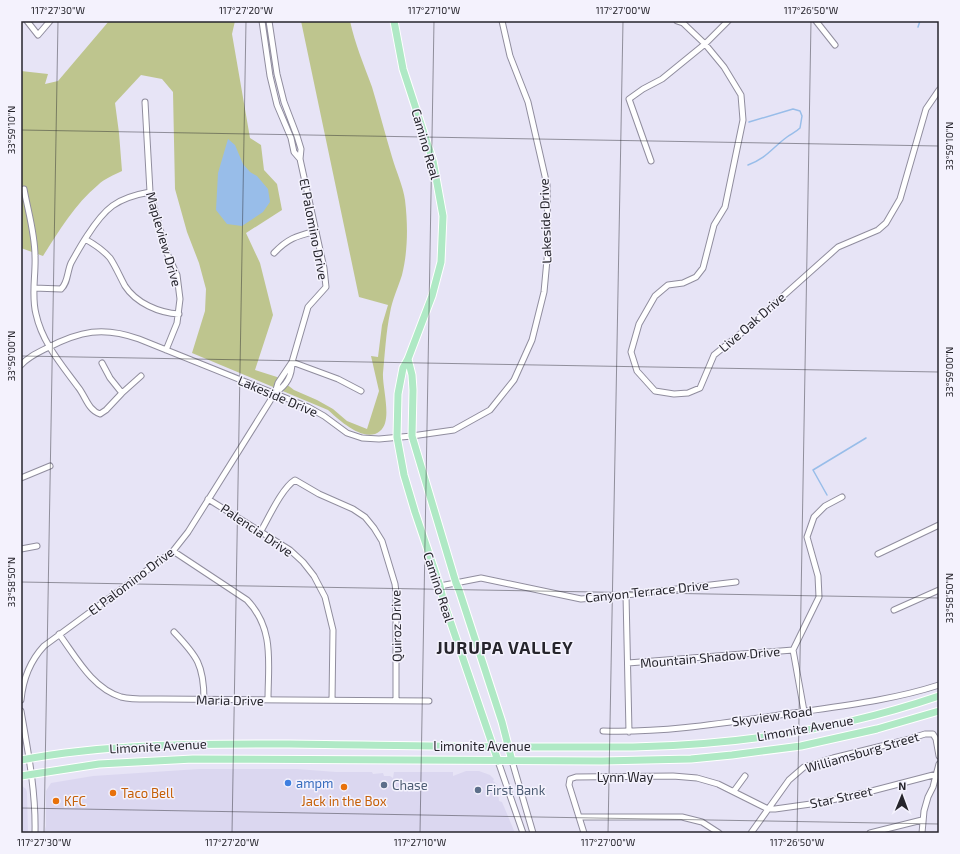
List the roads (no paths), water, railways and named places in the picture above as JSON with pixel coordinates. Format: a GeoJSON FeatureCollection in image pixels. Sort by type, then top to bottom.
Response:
{"type":"FeatureCollection","features":[{"type":"Feature","properties":{"kind":"main road","name":"Camino Real"},"geometry":{"type":"LineString","coordinates":[[394,21],[403,70],[433,161],[443,216],[441,262],[432,296],[408,359],[403,368],[398,394],[397,437],[406,483],[440,586],[444,603],[498,761]]}},
{"type":"Feature","properties":{"kind":"main road","name":"Camino Real"},"geometry":{"type":"LineString","coordinates":[[408,359],[412,375],[413,390],[412,436],[512,761]]}},
{"type":"Feature","properties":{"kind":"main road","name":"Limonite Avenue"},"geometry":{"type":"LineString","coordinates":[[25,759],[93,750],[182,744],[634,747],[722,741],[810,728],[873,715],[939,696]]}},
{"type":"Feature","properties":{"kind":"main road","name":"Limonite Avenue"},"geometry":{"type":"LineString","coordinates":[[21,776],[100,764],[170,760],[647,761],[732,755],[793,747],[845,737],[939,711]]}},
{"type":"Feature","properties":{"kind":"street"},"geometry":{"type":"LineString","coordinates":[[27,21],[38,35],[50,21]]}},
{"type":"Feature","properties":{"kind":"street","name":"El Palomino Drive"},"geometry":{"type":"LineString","coordinates":[[262,21],[270,76],[277,105],[291,138],[294,152],[300,159]]}},
{"type":"Feature","properties":{"kind":"street","name":"El Palomino Drive"},"geometry":{"type":"LineString","coordinates":[[269,21],[277,74],[284,102],[301,150],[300,159],[324,268],[326,286],[308,307],[292,362],[292,371],[285,386],[275,394]]}},
{"type":"Feature","properties":{"kind":"street","name":"Lakeside Drive"},"geometry":{"type":"LineString","coordinates":[[21,366],[25,361],[49,347],[76,334],[101,331],[127,335],[275,394],[318,412],[347,433],[362,438],[379,440],[454,430],[490,410],[514,380],[532,340],[544,292],[548,249],[546,185],[528,102],[510,56],[502,21]]}},
{"type":"Feature","properties":{"kind":"street","name":"Live Oak Drive"},"geometry":{"type":"LineString","coordinates":[[677,21],[683,23],[705,44],[724,67],[741,95],[743,120],[725,207],[714,225],[703,268],[696,277],[683,283],[668,285],[655,296],[639,324],[631,352],[637,371],[655,390],[681,394],[700,388],[714,355],[718,351],[745,330],[838,247],[878,230],[886,223],[900,199],[926,109],[939,90]]}},
{"type":"Feature","properties":{"kind":"street"},"geometry":{"type":"LineString","coordinates":[[651,161],[630,99],[662,79],[705,44],[728,21]]}},
{"type":"Feature","properties":{"kind":"street"},"geometry":{"type":"LineString","coordinates":[[816,21],[835,45]]}},
{"type":"Feature","properties":{"kind":"street","name":"Mapleview Drive"},"geometry":{"type":"LineString","coordinates":[[145,102],[150,192],[166,251],[177,275],[180,299],[177,323],[166,350]]}},
{"type":"Feature","properties":{"kind":"street"},"geometry":{"type":"LineString","coordinates":[[24,190],[31,224],[35,255],[35,313],[49,347],[62,367],[80,388],[92,410],[96,413],[100,414],[106,410],[141,376]]}},
{"type":"Feature","properties":{"kind":"street"},"geometry":{"type":"LineString","coordinates":[[34,288],[61,289],[64,286],[70,266],[85,239],[102,214],[112,205],[128,197],[150,192]]}},
{"type":"Feature","properties":{"kind":"street"},"geometry":{"type":"LineString","coordinates":[[274,253],[283,243],[295,236],[316,231]]}},
{"type":"Feature","properties":{"kind":"street"},"geometry":{"type":"LineString","coordinates":[[85,239],[100,248],[109,257],[126,287],[138,299],[155,309],[179,314]]}},
{"type":"Feature","properties":{"kind":"street"},"geometry":{"type":"LineString","coordinates":[[292,362],[325,373],[362,391]]}},
{"type":"Feature","properties":{"kind":"street","name":"El Palomino Drive"},"geometry":{"type":"LineString","coordinates":[[21,700],[24,680],[33,660],[44,646],[173,551],[188,532],[275,394],[278,383],[292,362]]}},
{"type":"Feature","properties":{"kind":"street"},"geometry":{"type":"LineString","coordinates":[[102,363],[110,378],[122,393]]}},
{"type":"Feature","properties":{"kind":"street"},"geometry":{"type":"LineString","coordinates":[[283,374],[290,376]]}},
{"type":"Feature","properties":{"kind":"street"},"geometry":{"type":"LineString","coordinates":[[21,478],[50,466]]}},
{"type":"Feature","properties":{"kind":"street","name":"Quiroz Drive"},"geometry":{"type":"LineString","coordinates":[[261,531],[285,490],[290,483],[295,480],[319,494],[353,509],[374,528],[382,541],[395,584],[396,701]]}},
{"type":"Feature","properties":{"kind":"street"},"geometry":{"type":"LineString","coordinates":[[804,711],[793,650],[819,596],[818,576],[807,537],[814,517],[825,506],[842,497]]}},
{"type":"Feature","properties":{"kind":"street","name":"Palencia Drive"},"geometry":{"type":"LineString","coordinates":[[208,499],[290,550],[303,562],[314,576],[325,597],[333,630],[332,700]]}},
{"type":"Feature","properties":{"kind":"street"},"geometry":{"type":"LineString","coordinates":[[878,554],[939,525]]}},
{"type":"Feature","properties":{"kind":"street"},"geometry":{"type":"LineString","coordinates":[[21,549],[37,546]]}},
{"type":"Feature","properties":{"kind":"street"},"geometry":{"type":"LineString","coordinates":[[173,551],[248,600],[257,611],[267,635],[268,700]]}},
{"type":"Feature","properties":{"kind":"street","name":"Canyon Terrace Drive"},"geometry":{"type":"LineString","coordinates":[[440,586],[481,578],[581,599],[736,582]]}},
{"type":"Feature","properties":{"kind":"street"},"geometry":{"type":"LineString","coordinates":[[894,610],[939,590]]}},
{"type":"Feature","properties":{"kind":"street"},"geometry":{"type":"LineString","coordinates":[[626,595],[629,732]]}},
{"type":"Feature","properties":{"kind":"street"},"geometry":{"type":"LineString","coordinates":[[174,632],[193,652],[198,661],[203,678],[204,700]]}},
{"type":"Feature","properties":{"kind":"street","name":"Maria Drive"},"geometry":{"type":"LineString","coordinates":[[59,634],[91,677],[111,692],[130,698],[204,700],[429,701]]}},
{"type":"Feature","properties":{"kind":"street","name":"Mountain Shadow Drive"},"geometry":{"type":"LineString","coordinates":[[628,663],[793,650]]}},
{"type":"Feature","properties":{"kind":"street","name":"Skyview Road"},"geometry":{"type":"LineString","coordinates":[[603,731],[629,732],[697,726],[876,701],[939,685]]}},
{"type":"Feature","properties":{"kind":"street"},"geometry":{"type":"LineString","coordinates":[[21,711],[25,759],[31,774],[35,814],[34,833]]}},
{"type":"Feature","properties":{"kind":"street","name":"Williamsburg Street"},"geometry":{"type":"LineString","coordinates":[[751,833],[789,780],[804,767],[925,734],[933,734],[936,739],[939,756]]}},
{"type":"Feature","properties":{"kind":"street","name":"Camino Real"},"geometry":{"type":"LineString","coordinates":[[498,761],[523,833]]}},
{"type":"Feature","properties":{"kind":"street","name":"Camino Real"},"geometry":{"type":"LineString","coordinates":[[512,761],[533,833]]}},
{"type":"Feature","properties":{"kind":"street"},"geometry":{"type":"LineString","coordinates":[[922,833],[922,820],[939,764]]}},
{"type":"Feature","properties":{"kind":"street","name":"Star Street"},"geometry":{"type":"LineString","coordinates":[[768,809],[826,801],[937,774]]}},
{"type":"Feature","properties":{"kind":"street"},"geometry":{"type":"LineString","coordinates":[[734,791],[745,776]]}},
{"type":"Feature","properties":{"kind":"street","name":"Lynn Way"},"geometry":{"type":"LineString","coordinates":[[584,833],[569,785],[570,779],[576,777],[686,777],[710,781],[734,791],[768,809]]}},
{"type":"Feature","properties":{"kind":"street"},"geometry":{"type":"LineString","coordinates":[[578,817],[682,817],[702,822],[719,833]]}},
{"type":"Feature","properties":{"kind":"street"},"geometry":{"type":"LineString","coordinates":[[870,833],[922,820]]}},
{"type":"Feature","properties":{"kind":"water"},"geometry":{"type":"Polygon","coordinates":[[[228,139],[235,145],[243,164],[250,172],[257,176],[268,189],[270,202],[263,212],[242,226],[227,224],[216,210],[218,173],[228,139]]]}},
{"type":"Feature","properties":{"kind":"waterway"},"geometry":{"type":"LineString","coordinates":[[918,27],[920,21]]}},
{"type":"Feature","properties":{"kind":"waterway"},"geometry":{"type":"LineString","coordinates":[[748,165],[765,156],[800,128],[802,116],[800,111],[793,109],[749,122]]}},
{"type":"Feature","properties":{"kind":"waterway"},"geometry":{"type":"LineString","coordinates":[[827,495],[813,470],[866,438]]}},
{"type":"Feature","properties":{"kind":"place","name":"ampm"},"geometry":{"type":"Point","coordinates":[288,783]}},
{"type":"Feature","properties":{"kind":"place","name":"Chase"},"geometry":{"type":"Point","coordinates":[384,785]}},
{"type":"Feature","properties":{"kind":"place","name":"Jack in the Box"},"geometry":{"type":"Point","coordinates":[344,787]}},
{"type":"Feature","properties":{"kind":"place","name":"First Bank"},"geometry":{"type":"Point","coordinates":[478,790]}},
{"type":"Feature","properties":{"kind":"place","name":"Taco Bell"},"geometry":{"type":"Point","coordinates":[113,793]}},
{"type":"Feature","properties":{"kind":"place","name":"KFC"},"geometry":{"type":"Point","coordinates":[56,801]}},
{"type":"Feature","properties":{"kind":"district","name":"JURUPA VALLEY"},"geometry":{"type":"Point","coordinates":[505,648]}}]}
